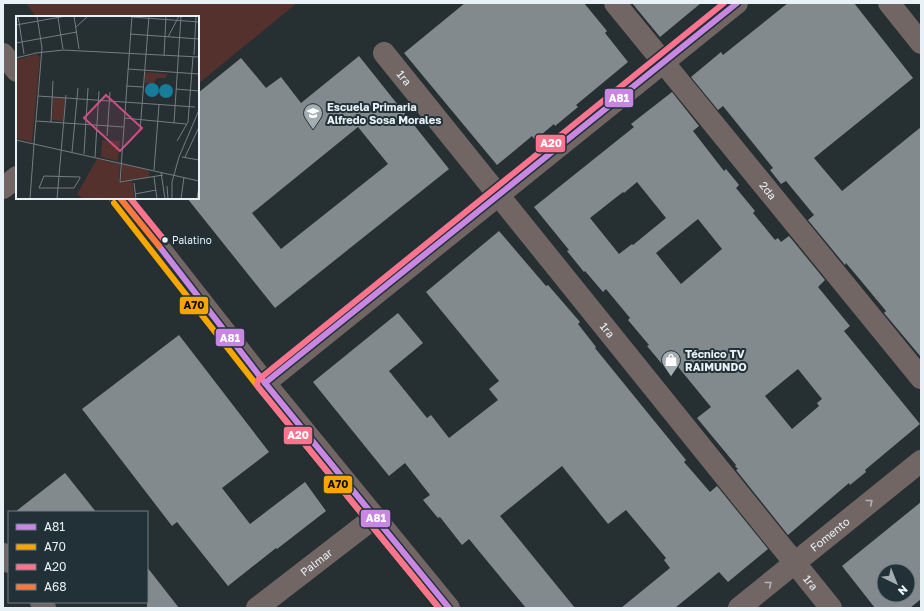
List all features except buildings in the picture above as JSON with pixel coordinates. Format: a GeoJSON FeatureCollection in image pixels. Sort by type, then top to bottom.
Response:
{"type":"FeatureCollection","features":[{"type":"Feature","properties":{"kind":"street","name":"2da"},"geometry":{"type":"LineString","coordinates":[[616,3],[921,378]]}},
{"type":"Feature","properties":{"kind":"street"},"geometry":{"type":"LineString","coordinates":[[265,383],[737,3]]}},
{"type":"Feature","properties":{"kind":"street"},"geometry":{"type":"LineString","coordinates":[[889,3],[921,43]]}},
{"type":"Feature","properties":{"kind":"street","name":"1ra"},"geometry":{"type":"LineString","coordinates":[[384,53],[831,608]]}},
{"type":"Feature","properties":{"kind":"street"},"geometry":{"type":"LineString","coordinates":[[3,54],[16,69]]}},
{"type":"Feature","properties":{"kind":"street"},"geometry":{"type":"LineString","coordinates":[[3,188],[16,178]]}},
{"type":"Feature","properties":{"kind":"street"},"geometry":{"type":"LineString","coordinates":[[121,199],[265,383],[449,608]]}},
{"type":"Feature","properties":{"kind":"street","name":"Fomento"},"geometry":{"type":"LineString","coordinates":[[739,608],[921,461]]}},
{"type":"Feature","properties":{"kind":"street","name":"Palmar"},"geometry":{"type":"LineString","coordinates":[[258,608],[375,517]]}},
{"type":"Feature","properties":{"kind":"shaded area"},"geometry":{"type":"Polygon","coordinates":[[[26,3],[297,3],[199,83],[199,16],[35,16],[26,3]]]}},
{"type":"Feature","properties":{"kind":"transit line","name":"A20"},"geometry":{"type":"LineString","coordinates":[[439,608],[259,388],[257,385],[258,380],[724,3]]}},
{"type":"Feature","properties":{"kind":"transit line","name":"A81"},"geometry":{"type":"LineString","coordinates":[[265,383],[737,3]]}},
{"type":"Feature","properties":{"kind":"transit line","name":"A68"},"geometry":{"type":"LineString","coordinates":[[121,199],[159,246]]}},
{"type":"Feature","properties":{"kind":"transit line","name":"A20"},"geometry":{"type":"LineString","coordinates":[[131,199],[165,241]]}},
{"type":"Feature","properties":{"kind":"transit line","name":"A70"},"geometry":{"type":"LineString","coordinates":[[114,203],[259,388],[439,608]]}},
{"type":"Feature","properties":{"kind":"transit line","name":"A81"},"geometry":{"type":"LineString","coordinates":[[159,246],[265,383],[449,608]]}},
{"type":"Feature","properties":{"kind":"place","name":"Escuela Primaria Alfredo Sosa Morales"},"geometry":{"type":"Point","coordinates":[313,130]}},
{"type":"Feature","properties":{"kind":"place","name":"Palatino"},"geometry":{"type":"Point","coordinates":[165,240]}},
{"type":"Feature","properties":{"kind":"place","name":"Técnico TV RAIMUNDO"},"geometry":{"type":"Point","coordinates":[671,377]}}]}
